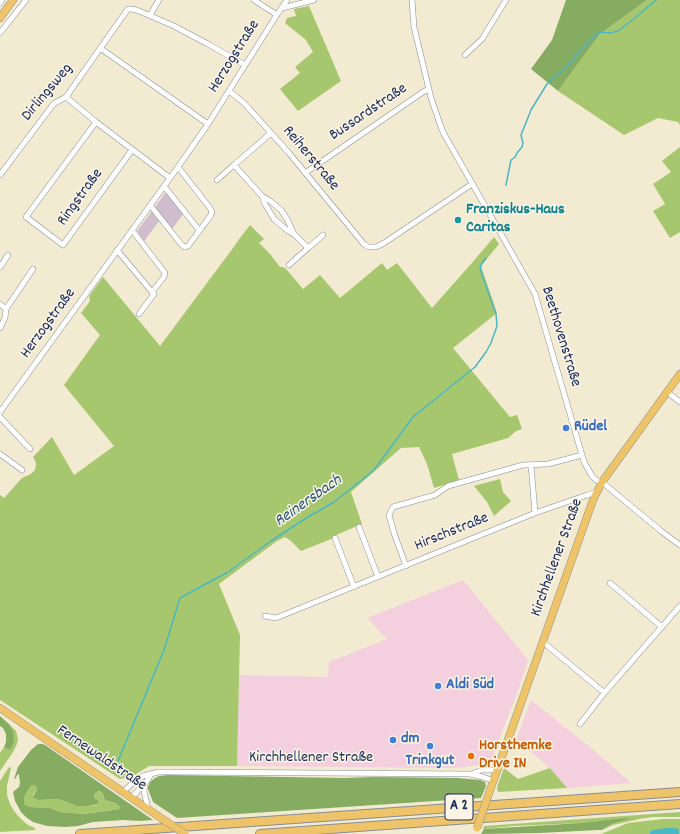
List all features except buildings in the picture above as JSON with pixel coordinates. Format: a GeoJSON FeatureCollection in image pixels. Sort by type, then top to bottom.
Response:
{"type":"FeatureCollection","features":[{"type":"Feature","properties":{"kind":"highway","name":"A 2"},"geometry":{"type":"LineString","coordinates":[[80,834],[680,792]]}},
{"type":"Feature","properties":{"kind":"highway","name":"A 2"},"geometry":{"type":"LineString","coordinates":[[260,834],[680,804]]}},
{"type":"Feature","properties":{"kind":"main road"},"geometry":{"type":"LineString","coordinates":[[0,18],[13,0]]}},
{"type":"Feature","properties":{"kind":"main road","name":"Kirchhellener Straße"},"geometry":{"type":"LineString","coordinates":[[475,831],[498,770],[588,513],[597,492],[602,482],[680,374]]}},
{"type":"Feature","properties":{"kind":"main road","name":"Fernewaldstraße"},"geometry":{"type":"LineString","coordinates":[[0,708],[185,834]]}},
{"type":"Feature","properties":{"kind":"street"},"geometry":{"type":"LineString","coordinates":[[0,34],[26,0]]}},
{"type":"Feature","properties":{"kind":"street"},"geometry":{"type":"LineString","coordinates":[[159,0],[150,15],[202,41],[245,66]]}},
{"type":"Feature","properties":{"kind":"street"},"geometry":{"type":"LineString","coordinates":[[254,0],[276,15]]}},
{"type":"Feature","properties":{"kind":"street","name":"Herzogstraße"},"geometry":{"type":"LineString","coordinates":[[0,412],[208,124],[276,15],[287,0]]}},
{"type":"Feature","properties":{"kind":"street"},"geometry":{"type":"LineString","coordinates":[[282,8],[314,0]]}},
{"type":"Feature","properties":{"kind":"street","name":"Beethovenstraße"},"geometry":{"type":"LineString","coordinates":[[412,0],[414,27],[434,107],[444,134],[535,294],[584,462],[596,480],[602,482],[680,545]]}},
{"type":"Feature","properties":{"kind":"street"},"geometry":{"type":"LineString","coordinates":[[465,56],[482,39],[506,0]]}},
{"type":"Feature","properties":{"kind":"street","name":"Dirlingsweg"},"geometry":{"type":"LineString","coordinates":[[0,175],[52,106],[66,97],[127,11],[130,9],[136,10],[150,15]]}},
{"type":"Feature","properties":{"kind":"street"},"geometry":{"type":"LineString","coordinates":[[100,48],[208,124]]}},
{"type":"Feature","properties":{"kind":"street","name":"Bussardstraße"},"geometry":{"type":"LineString","coordinates":[[305,173],[429,89]]}},
{"type":"Feature","properties":{"kind":"street","name":"Reiherstraße"},"geometry":{"type":"LineString","coordinates":[[229,91],[244,103],[271,133],[368,247],[376,247],[384,243],[472,184]]}},
{"type":"Feature","properties":{"kind":"street"},"geometry":{"type":"LineString","coordinates":[[66,97],[96,122],[170,178]]}},
{"type":"Feature","properties":{"kind":"street","name":"Ringstraße"},"geometry":{"type":"LineString","coordinates":[[96,122],[26,217],[63,245],[132,150]]}},
{"type":"Feature","properties":{"kind":"street"},"geometry":{"type":"LineString","coordinates":[[217,180],[271,133]]}},
{"type":"Feature","properties":{"kind":"street"},"geometry":{"type":"LineString","coordinates":[[234,165],[262,196],[282,212],[288,219],[294,234]]}},
{"type":"Feature","properties":{"kind":"street"},"geometry":{"type":"LineString","coordinates":[[150,205],[184,247],[188,246],[211,215],[211,210],[178,167]]}},
{"type":"Feature","properties":{"kind":"street"},"geometry":{"type":"LineString","coordinates":[[164,186],[200,230]]}},
{"type":"Feature","properties":{"kind":"street"},"geometry":{"type":"LineString","coordinates":[[262,196],[274,219],[294,234],[308,248]]}},
{"type":"Feature","properties":{"kind":"street"},"geometry":{"type":"LineString","coordinates":[[132,230],[166,273],[152,292]]}},
{"type":"Feature","properties":{"kind":"street"},"geometry":{"type":"LineString","coordinates":[[289,265],[323,235]]}},
{"type":"Feature","properties":{"kind":"street"},"geometry":{"type":"LineString","coordinates":[[117,250],[154,294],[139,314]]}},
{"type":"Feature","properties":{"kind":"street"},"geometry":{"type":"LineString","coordinates":[[0,267],[8,255]]}},
{"type":"Feature","properties":{"kind":"street"},"geometry":{"type":"LineString","coordinates":[[0,328],[5,318],[6,308],[33,269]]}},
{"type":"Feature","properties":{"kind":"street"},"geometry":{"type":"LineString","coordinates":[[0,304],[6,308]]}},
{"type":"Feature","properties":{"kind":"street"},"geometry":{"type":"LineString","coordinates":[[667,392],[680,402]]}},
{"type":"Feature","properties":{"kind":"street"},"geometry":{"type":"LineString","coordinates":[[0,418],[30,449]]}},
{"type":"Feature","properties":{"kind":"street"},"geometry":{"type":"LineString","coordinates":[[0,454],[22,470]]}},
{"type":"Feature","properties":{"kind":"street"},"geometry":{"type":"LineString","coordinates":[[406,566],[389,515],[393,507],[435,495],[448,486],[523,465],[548,464],[582,455]]}},
{"type":"Feature","properties":{"kind":"street"},"geometry":{"type":"LineString","coordinates":[[531,465],[536,513]]}},
{"type":"Feature","properties":{"kind":"street","name":"Hirschstraße"},"geometry":{"type":"LineString","coordinates":[[265,616],[276,618],[536,513],[597,492]]}},
{"type":"Feature","properties":{"kind":"street"},"geometry":{"type":"LineString","coordinates":[[359,527],[378,577]]}},
{"type":"Feature","properties":{"kind":"street"},"geometry":{"type":"LineString","coordinates":[[335,538],[354,587]]}},
{"type":"Feature","properties":{"kind":"street"},"geometry":{"type":"LineString","coordinates":[[610,583],[662,627]]}},
{"type":"Feature","properties":{"kind":"street"},"geometry":{"type":"LineString","coordinates":[[580,724],[605,692],[680,606]]}},
{"type":"Feature","properties":{"kind":"street"},"geometry":{"type":"LineString","coordinates":[[543,642],[605,692]]}},
{"type":"Feature","properties":{"kind":"street","name":"Kirchhellener Straße"},"geometry":{"type":"LineString","coordinates":[[470,774],[482,770],[498,770]]}},
{"type":"Feature","properties":{"kind":"street","name":"Kirchhellener Straße"},"geometry":{"type":"LineString","coordinates":[[123,792],[136,780],[143,776],[158,772],[470,774],[494,781]]}},
{"type":"Feature","properties":{"kind":"street"},"geometry":{"type":"LineString","coordinates":[[132,797],[151,774]]}},
{"type":"Feature","properties":{"kind":"street"},"geometry":{"type":"LineString","coordinates":[[145,783],[144,792],[148,808]]}},
{"type":"Feature","properties":{"kind":"shaded area"},"geometry":{"type":"Polygon","coordinates":[[[165,193],[184,213],[172,229],[155,207],[165,193]]]}},
{"type":"Feature","properties":{"kind":"shaded area"},"geometry":{"type":"Polygon","coordinates":[[[152,211],[160,220],[144,241],[137,231],[152,211]]]}},
{"type":"Feature","properties":{"kind":"shaded area"},"geometry":{"type":"Polygon","coordinates":[[[463,580],[528,660],[490,764],[455,768],[237,766],[239,675],[328,677],[329,662],[387,639],[367,618],[463,580]]]}},
{"type":"Feature","properties":{"kind":"shaded area"},"geometry":{"type":"Polygon","coordinates":[[[531,700],[596,752],[631,783],[567,788],[550,768],[516,740],[531,700]]]}},
{"type":"Feature","properties":{"kind":"green space"},"geometry":{"type":"Polygon","coordinates":[[[566,0],[647,0],[600,34],[558,91],[531,69],[552,40],[566,0]]]}},
{"type":"Feature","properties":{"kind":"green space"},"geometry":{"type":"Polygon","coordinates":[[[647,0],[680,0],[680,125],[678,122],[658,118],[624,135],[558,91],[600,34],[647,0]]]}},
{"type":"Feature","properties":{"kind":"green space"},"geometry":{"type":"Polygon","coordinates":[[[309,6],[341,81],[298,111],[280,89],[300,73],[295,67],[313,52],[306,40],[285,23],[287,18],[296,16],[294,9],[309,6]]]}},
{"type":"Feature","properties":{"kind":"green space"},"geometry":{"type":"Polygon","coordinates":[[[680,147],[680,232],[670,238],[653,211],[665,204],[653,184],[671,172],[662,161],[680,147]]]}},
{"type":"Feature","properties":{"kind":"green space"},"geometry":{"type":"Polygon","coordinates":[[[250,225],[264,239],[259,243],[280,267],[286,269],[303,289],[320,275],[340,298],[382,263],[387,270],[397,263],[432,308],[494,237],[499,244],[481,266],[497,313],[453,348],[510,417],[517,415],[522,429],[516,431],[508,438],[452,454],[459,480],[434,488],[427,464],[419,447],[401,448],[351,492],[362,524],[336,535],[334,538],[301,551],[285,537],[277,541],[219,584],[240,635],[237,766],[149,766],[133,776],[120,779],[0,700],[0,495],[4,498],[22,478],[31,474],[35,470],[36,464],[33,457],[52,437],[74,475],[114,446],[64,385],[100,335],[81,313],[90,301],[89,296],[103,277],[160,346],[250,225]]]}},
{"type":"Feature","properties":{"kind":"green space"},"geometry":{"type":"Polygon","coordinates":[[[500,479],[503,492],[511,501],[494,516],[487,502],[474,486],[500,479]]]}},
{"type":"Feature","properties":{"kind":"green space"},"geometry":{"type":"Polygon","coordinates":[[[0,716],[12,729],[14,739],[10,750],[4,747],[6,742],[6,734],[0,726],[0,716]]]}},
{"type":"Feature","properties":{"kind":"green space"},"geometry":{"type":"Polygon","coordinates":[[[9,724],[16,731],[18,739],[13,752],[0,771],[0,753],[4,747],[10,750],[12,747],[12,729],[9,724]]]}},
{"type":"Feature","properties":{"kind":"green space"},"geometry":{"type":"Polygon","coordinates":[[[38,744],[45,745],[153,820],[93,822],[78,826],[65,827],[47,826],[33,822],[21,812],[15,801],[13,792],[19,787],[20,783],[18,774],[14,779],[18,767],[31,750],[38,744]],[[35,785],[29,788],[24,798],[24,804],[30,807],[50,808],[60,812],[84,814],[120,808],[115,803],[105,800],[102,792],[99,791],[94,795],[98,800],[98,804],[88,806],[77,806],[59,799],[35,799],[33,797],[37,789],[35,785]]]}},
{"type":"Feature","properties":{"kind":"green space"},"geometry":{"type":"Polygon","coordinates":[[[9,767],[11,768],[7,786],[7,795],[10,804],[21,819],[28,825],[35,828],[35,830],[0,832],[0,781],[9,767]]]}},
{"type":"Feature","properties":{"kind":"green space"},"geometry":{"type":"Polygon","coordinates":[[[504,768],[518,779],[550,768],[567,788],[498,792],[498,784],[504,768]]]}},
{"type":"Feature","properties":{"kind":"green space"},"geometry":{"type":"Polygon","coordinates":[[[168,775],[457,778],[480,780],[485,782],[486,786],[481,798],[177,818],[153,802],[148,789],[150,782],[155,778],[168,775]]]}},
{"type":"Feature","properties":{"kind":"green space"},"geometry":{"type":"Polygon","coordinates":[[[35,785],[37,789],[33,795],[35,799],[59,799],[77,806],[97,805],[97,799],[94,795],[99,791],[102,792],[107,801],[115,803],[120,808],[84,814],[60,812],[50,808],[30,807],[24,804],[24,798],[29,788],[35,785]]]}},
{"type":"Feature","properties":{"kind":"green space"},"geometry":{"type":"Polygon","coordinates":[[[680,812],[680,817],[652,817],[639,819],[613,825],[602,830],[612,824],[628,819],[483,829],[484,826],[680,812]]]}},
{"type":"Feature","properties":{"kind":"green space"},"geometry":{"type":"Polygon","coordinates":[[[628,819],[612,824],[602,830],[481,834],[484,829],[581,823],[628,819]]]}},
{"type":"Feature","properties":{"kind":"green space"},"geometry":{"type":"Polygon","coordinates":[[[663,819],[680,819],[680,834],[679,829],[650,832],[650,834],[601,834],[628,823],[663,819]]]}},
{"type":"Feature","properties":{"kind":"water"},"geometry":{"type":"Polygon","coordinates":[[[667,828],[679,829],[679,834],[650,834],[652,830],[667,828]]]}},
{"type":"Feature","properties":{"kind":"waterway","name":"Reinersbach"},"geometry":{"type":"LineString","coordinates":[[506,185],[511,160],[522,147],[523,143],[521,135],[531,110],[547,84],[569,64],[599,32],[610,33],[618,31],[656,0]]}},
{"type":"Feature","properties":{"kind":"waterway","name":"Reinersbach"},"geometry":{"type":"LineString","coordinates":[[118,761],[164,650],[180,598],[228,572],[271,541],[334,502],[374,470],[413,417],[475,367],[486,352],[497,326],[496,314],[480,269],[486,258]]}},
{"type":"Feature","properties":{"kind":"place","name":"Franziskus-Haus Caritas"},"geometry":{"type":"Point","coordinates":[458,220]}},
{"type":"Feature","properties":{"kind":"place","name":"Rüdel"},"geometry":{"type":"Point","coordinates":[566,428]}},
{"type":"Feature","properties":{"kind":"place","name":"Aldi Süd"},"geometry":{"type":"Point","coordinates":[438,686]}},
{"type":"Feature","properties":{"kind":"place","name":"dm"},"geometry":{"type":"Point","coordinates":[393,740]}},
{"type":"Feature","properties":{"kind":"place","name":"Trinkgut"},"geometry":{"type":"Point","coordinates":[430,746]}},
{"type":"Feature","properties":{"kind":"place","name":"Horsthemke Drive IN"},"geometry":{"type":"Point","coordinates":[471,756]}}]}
